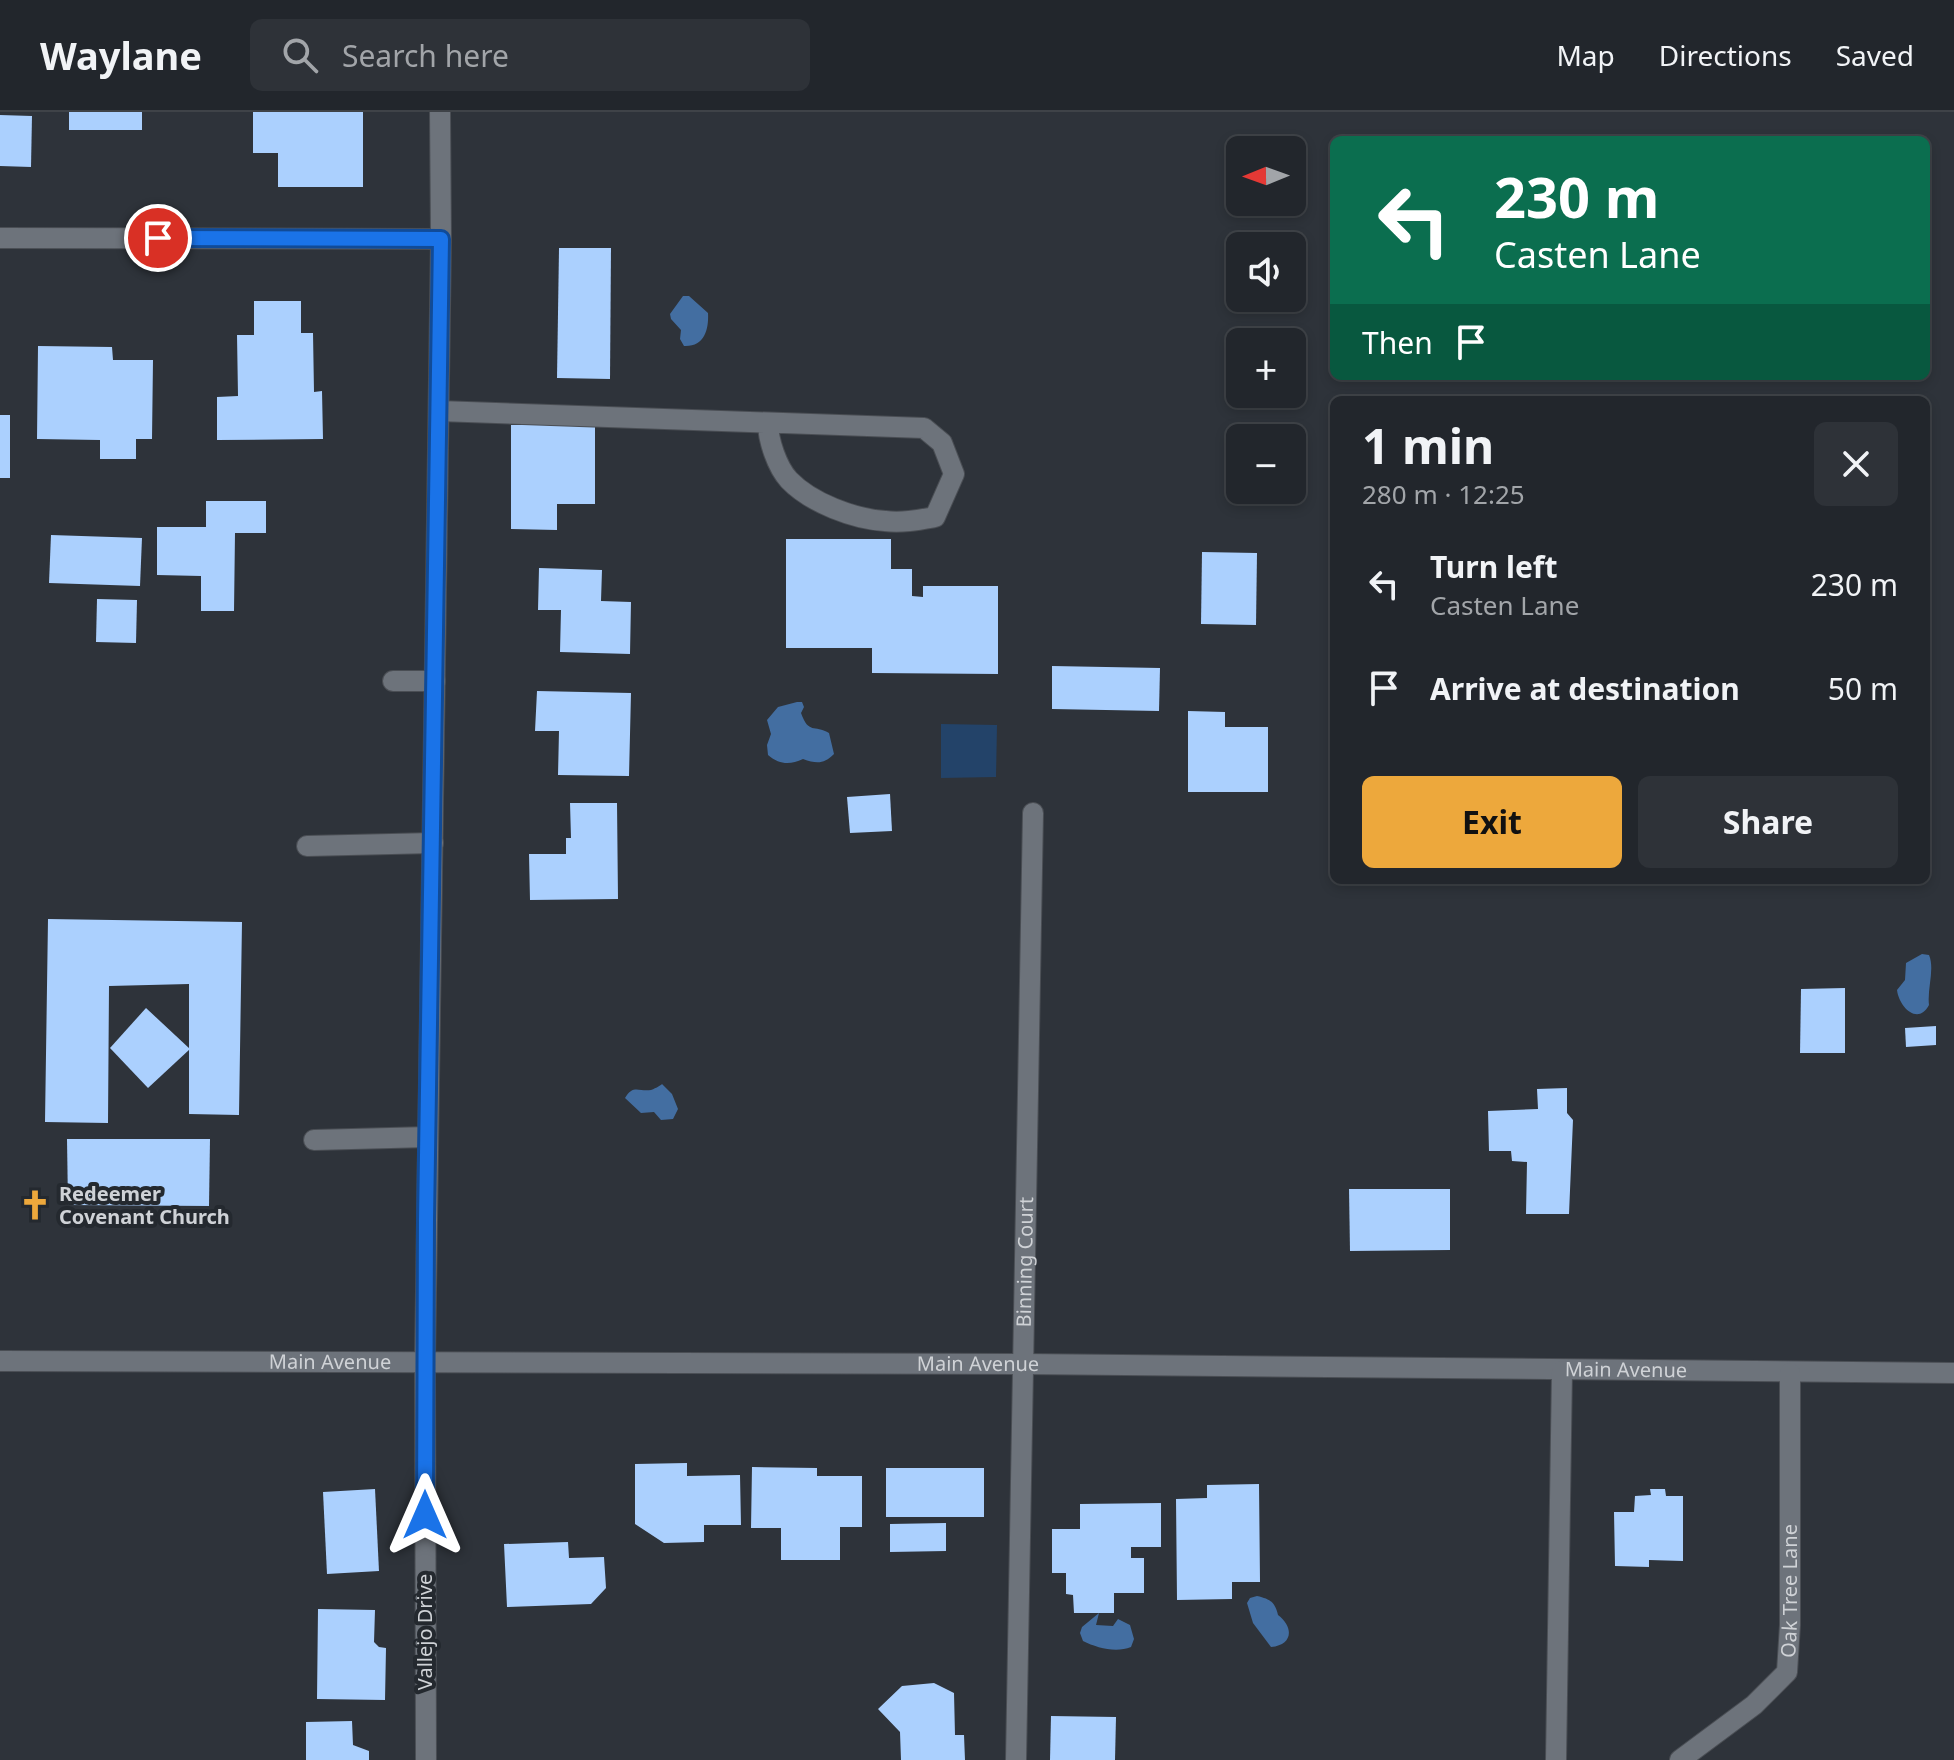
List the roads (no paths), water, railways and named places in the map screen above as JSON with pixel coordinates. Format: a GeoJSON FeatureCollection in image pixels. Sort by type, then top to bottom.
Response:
{"type":"FeatureCollection","features":[{"type":"Feature","properties":{"kind":"street","name":"Vallejo Drive"},"geometry":{"type":"LineString","coordinates":[[426,1760],[425,1361],[439,411],[440,112]]}},
{"type":"Feature","properties":{"kind":"street"},"geometry":{"type":"LineString","coordinates":[[0,238],[441,239]]}},
{"type":"Feature","properties":{"kind":"street"},"geometry":{"type":"LineString","coordinates":[[439,411],[924,428],[942,443],[954,474],[935,517],[883,521],[857,515],[817,500],[788,479],[775,452],[768,423]]}},
{"type":"Feature","properties":{"kind":"street"},"geometry":{"type":"LineString","coordinates":[[393,681],[435,681]]}},
{"type":"Feature","properties":{"kind":"street","name":"Binning Court"},"geometry":{"type":"LineString","coordinates":[[1016,1760],[1033,813]]}},
{"type":"Feature","properties":{"kind":"street"},"geometry":{"type":"LineString","coordinates":[[307,846],[433,843]]}},
{"type":"Feature","properties":{"kind":"street"},"geometry":{"type":"LineString","coordinates":[[314,1140],[428,1137]]}},
{"type":"Feature","properties":{"kind":"street","name":"Main Avenue"},"geometry":{"type":"LineString","coordinates":[[0,1361],[1024,1364],[1954,1373]]}},
{"type":"Feature","properties":{"kind":"street"},"geometry":{"type":"LineString","coordinates":[[1556,1760],[1562,1371]]}},
{"type":"Feature","properties":{"kind":"street","name":"Oak Tree Lane"},"geometry":{"type":"LineString","coordinates":[[1680,1760],[1754,1705],[1787,1672],[1790,1625],[1790,1373]]}},
{"type":"Feature","properties":{"kind":"place","name":"Redeemer Covenant Church"},"geometry":{"type":"Point","coordinates":[35,1205]}}]}
